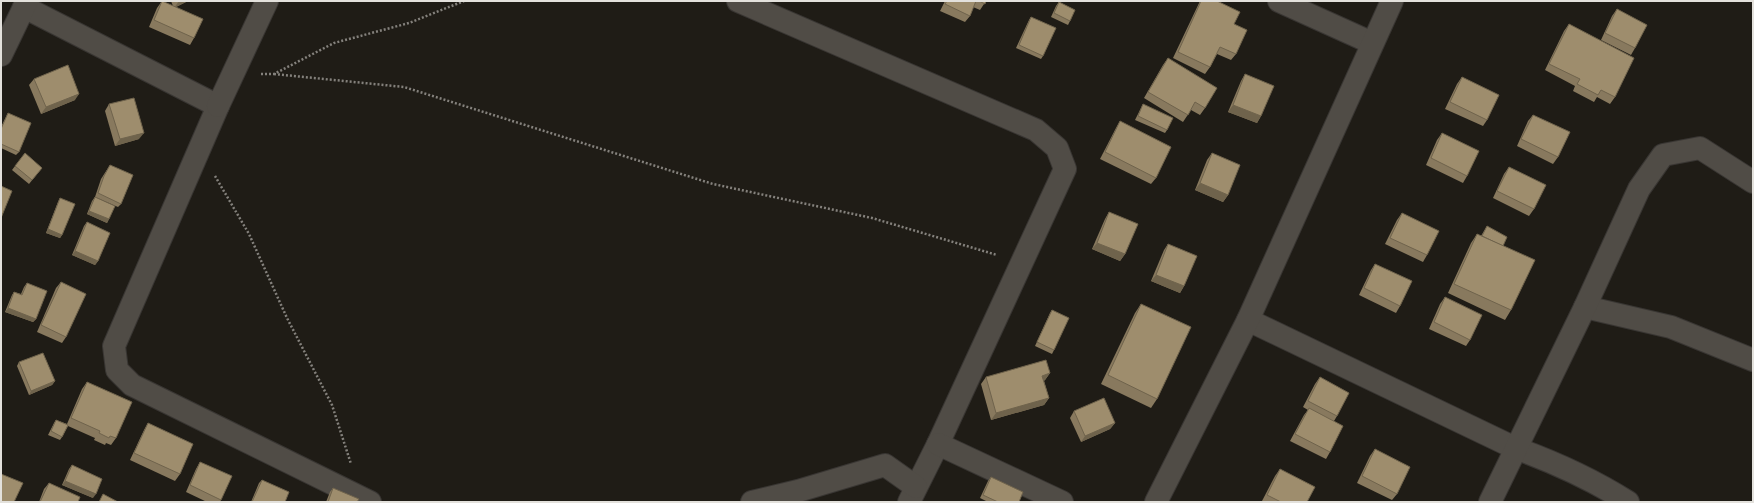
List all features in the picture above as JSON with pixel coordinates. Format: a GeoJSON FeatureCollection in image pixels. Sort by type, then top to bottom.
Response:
{"type":"FeatureCollection","features":[{"type":"Feature","properties":{"kind":"street"},"geometry":{"type":"LineString","coordinates":[[267,1],[218,106],[114,346],[117,370],[132,385],[365,500]]}},
{"type":"Feature","properties":{"kind":"street"},"geometry":{"type":"LineString","coordinates":[[738,1],[1036,130],[1057,148],[1065,169],[938,444],[912,494],[885,465],[798,491],[752,502]]}},
{"type":"Feature","properties":{"kind":"street"},"geometry":{"type":"LineString","coordinates":[[1279,1],[1372,43]]}},
{"type":"Feature","properties":{"kind":"street"},"geometry":{"type":"LineString","coordinates":[[1156,502],[1248,320],[1392,1]]}},
{"type":"Feature","properties":{"kind":"street"},"geometry":{"type":"LineString","coordinates":[[1,56],[26,4],[218,106]]}},
{"type":"Feature","properties":{"kind":"street"},"geometry":{"type":"LineString","coordinates":[[1490,502],[1585,307],[1638,189],[1663,155],[1700,148],[1753,182]]}},
{"type":"Feature","properties":{"kind":"street"},"geometry":{"type":"LineString","coordinates":[[1585,307],[1671,327],[1753,360]]}},
{"type":"Feature","properties":{"kind":"street"},"geometry":{"type":"LineString","coordinates":[[1248,320],[1515,448],[1549,461],[1628,502]]}},
{"type":"Feature","properties":{"kind":"street"},"geometry":{"type":"LineString","coordinates":[[938,444],[1062,502]]}},
{"type":"Feature","properties":{"kind":"path"},"geometry":{"type":"LineString","coordinates":[[274,74],[334,43],[409,23],[464,1]]}},
{"type":"Feature","properties":{"kind":"path"},"geometry":{"type":"LineString","coordinates":[[232,75],[274,74],[404,87],[713,184],[872,218],[996,255],[1020,266]]}},
{"type":"Feature","properties":{"kind":"path"},"geometry":{"type":"LineString","coordinates":[[199,150],[249,234],[287,318],[332,405],[365,500]]}},
{"type":"Feature","properties":{"kind":"building"},"geometry":{"type":"Polygon","coordinates":[[[162,1],[203,19],[194,38],[154,20],[162,1]]]}},
{"type":"Feature","properties":{"kind":"building"},"geometry":{"type":"Polygon","coordinates":[[[947,1],[976,1],[970,16],[945,4],[947,1]]]}},
{"type":"Feature","properties":{"kind":"building"},"geometry":{"type":"Polygon","coordinates":[[[979,1],[986,1],[985,4],[979,1]]]}},
{"type":"Feature","properties":{"kind":"building"},"geometry":{"type":"Polygon","coordinates":[[[1201,1],[1217,1],[1240,12],[1234,24],[1247,30],[1236,54],[1220,47],[1210,67],[1178,52],[1201,1]]]}},
{"type":"Feature","properties":{"kind":"building"},"geometry":{"type":"Polygon","coordinates":[[[1059,2],[1075,10],[1070,21],[1054,13],[1059,2]]]}},
{"type":"Feature","properties":{"kind":"building"},"geometry":{"type":"Polygon","coordinates":[[[1617,9],[1647,25],[1635,48],[1605,33],[1617,9]]]}},
{"type":"Feature","properties":{"kind":"building"},"geometry":{"type":"Polygon","coordinates":[[[1031,17],[1056,28],[1043,56],[1019,45],[1031,17]]]}},
{"type":"Feature","properties":{"kind":"building"},"geometry":{"type":"Polygon","coordinates":[[[1569,24],[1634,58],[1615,97],[1601,90],[1598,95],[1577,84],[1580,79],[1549,64],[1569,24]]]}},
{"type":"Feature","properties":{"kind":"building"},"geometry":{"type":"Polygon","coordinates":[[[1168,58],[1217,88],[1205,108],[1195,102],[1188,115],[1148,92],[1168,58]]]}},
{"type":"Feature","properties":{"kind":"building"},"geometry":{"type":"Polygon","coordinates":[[[68,65],[79,94],[46,107],[34,79],[68,65]]]}},
{"type":"Feature","properties":{"kind":"building"},"geometry":{"type":"Polygon","coordinates":[[[1245,74],[1274,86],[1261,116],[1233,105],[1245,74]]]}},
{"type":"Feature","properties":{"kind":"building"},"geometry":{"type":"Polygon","coordinates":[[[1462,77],[1499,95],[1487,120],[1450,102],[1462,77]]]}},
{"type":"Feature","properties":{"kind":"building"},"geometry":{"type":"Polygon","coordinates":[[[134,98],[144,133],[120,139],[109,104],[134,98]]]}},
{"type":"Feature","properties":{"kind":"building"},"geometry":{"type":"Polygon","coordinates":[[[1143,104],[1173,118],[1167,130],[1138,116],[1143,104]]]}},
{"type":"Feature","properties":{"kind":"building"},"geometry":{"type":"Polygon","coordinates":[[[8,113],[31,123],[19,152],[1,144],[1,129],[8,113]]]}},
{"type":"Feature","properties":{"kind":"building"},"geometry":{"type":"Polygon","coordinates":[[[1533,115],[1570,132],[1558,157],[1521,139],[1533,115]]]}},
{"type":"Feature","properties":{"kind":"building"},"geometry":{"type":"Polygon","coordinates":[[[1120,121],[1171,147],[1156,178],[1105,152],[1120,121]]]}},
{"type":"Feature","properties":{"kind":"building"},"geometry":{"type":"Polygon","coordinates":[[[1442,133],[1479,151],[1467,176],[1431,158],[1442,133]]]}},
{"type":"Feature","properties":{"kind":"building"},"geometry":{"type":"Polygon","coordinates":[[[25,153],[42,168],[32,180],[15,166],[25,153]]]}},
{"type":"Feature","properties":{"kind":"building"},"geometry":{"type":"Polygon","coordinates":[[[1212,153],[1240,165],[1228,195],[1200,183],[1212,153]]]}},
{"type":"Feature","properties":{"kind":"building"},"geometry":{"type":"Polygon","coordinates":[[[110,165],[133,175],[121,204],[98,193],[110,165]]]}},
{"type":"Feature","properties":{"kind":"building"},"geometry":{"type":"Polygon","coordinates":[[[1509,167],[1546,185],[1534,209],[1497,191],[1509,167]]]}},
{"type":"Feature","properties":{"kind":"building"},"geometry":{"type":"Polygon","coordinates":[[[1,186],[12,191],[1,218],[1,186]]]}},
{"type":"Feature","properties":{"kind":"building"},"geometry":{"type":"Polygon","coordinates":[[[95,197],[115,206],[109,219],[89,211],[95,197]]]}},
{"type":"Feature","properties":{"kind":"building"},"geometry":{"type":"Polygon","coordinates":[[[60,198],[75,204],[62,235],[48,229],[60,198]]]}},
{"type":"Feature","properties":{"kind":"building"},"geometry":{"type":"Polygon","coordinates":[[[1109,212],[1138,224],[1125,254],[1097,243],[1109,212]]]}},
{"type":"Feature","properties":{"kind":"building"},"geometry":{"type":"Polygon","coordinates":[[[1402,213],[1439,231],[1427,255],[1390,238],[1402,213]]]}},
{"type":"Feature","properties":{"kind":"building"},"geometry":{"type":"Polygon","coordinates":[[[87,222],[110,233],[98,261],[75,251],[87,222]]]}},
{"type":"Feature","properties":{"kind":"building"},"geometry":{"type":"Polygon","coordinates":[[[1487,226],[1507,237],[1503,246],[1482,236],[1487,226]]]}},
{"type":"Feature","properties":{"kind":"building"},"geometry":{"type":"Polygon","coordinates":[[[1477,234],[1535,260],[1511,310],[1454,284],[1477,234]]]}},
{"type":"Feature","properties":{"kind":"building"},"geometry":{"type":"Polygon","coordinates":[[[1168,244],[1197,256],[1184,286],[1156,275],[1168,244]]]}},
{"type":"Feature","properties":{"kind":"building"},"geometry":{"type":"Polygon","coordinates":[[[1375,264],[1412,281],[1400,306],[1364,288],[1375,264]]]}},
{"type":"Feature","properties":{"kind":"building"},"geometry":{"type":"Polygon","coordinates":[[[61,282],[86,294],[66,337],[41,325],[61,282]]]}},
{"type":"Feature","properties":{"kind":"building"},"geometry":{"type":"Polygon","coordinates":[[[27,283],[47,291],[36,319],[8,308],[14,292],[22,295],[27,283]]]}},
{"type":"Feature","properties":{"kind":"building"},"geometry":{"type":"Polygon","coordinates":[[[1445,297],[1482,315],[1470,340],[1434,322],[1445,297]]]}},
{"type":"Feature","properties":{"kind":"building"},"geometry":{"type":"Polygon","coordinates":[[[1141,304],[1191,327],[1157,399],[1108,375],[1141,304]]]}},
{"type":"Feature","properties":{"kind":"building"},"geometry":{"type":"Polygon","coordinates":[[[1052,310],[1069,318],[1054,350],[1037,342],[1052,310]]]}},
{"type":"Feature","properties":{"kind":"building"},"geometry":{"type":"Polygon","coordinates":[[[43,353],[55,381],[31,391],[19,362],[43,353]]]}},
{"type":"Feature","properties":{"kind":"building"},"geometry":{"type":"Polygon","coordinates":[[[1046,360],[1050,373],[1042,376],[1049,398],[996,413],[986,377],[1046,360]]]}},
{"type":"Feature","properties":{"kind":"building"},"geometry":{"type":"Polygon","coordinates":[[[1320,377],[1349,393],[1337,416],[1308,401],[1320,377]]]}},
{"type":"Feature","properties":{"kind":"building"},"geometry":{"type":"Polygon","coordinates":[[[87,382],[132,402],[116,438],[110,436],[109,438],[99,433],[100,431],[71,418],[87,382]]]}},
{"type":"Feature","properties":{"kind":"building"},"geometry":{"type":"Polygon","coordinates":[[[1104,398],[1115,423],[1085,436],[1074,411],[1104,398]]]}},
{"type":"Feature","properties":{"kind":"building"},"geometry":{"type":"Polygon","coordinates":[[[1309,408],[1343,426],[1330,452],[1295,434],[1309,408]]]}},
{"type":"Feature","properties":{"kind":"building"},"geometry":{"type":"Polygon","coordinates":[[[56,420],[68,425],[62,437],[51,431],[56,420]]]}},
{"type":"Feature","properties":{"kind":"building"},"geometry":{"type":"Polygon","coordinates":[[[148,423],[193,444],[180,474],[134,453],[148,423]]]}},
{"type":"Feature","properties":{"kind":"building"},"geometry":{"type":"Polygon","coordinates":[[[1375,449],[1410,467],[1397,494],[1362,476],[1375,449]]]}},
{"type":"Feature","properties":{"kind":"building"},"geometry":{"type":"Polygon","coordinates":[[[200,462],[232,476],[221,500],[190,485],[200,462]]]}},
{"type":"Feature","properties":{"kind":"building"},"geometry":{"type":"Polygon","coordinates":[[[72,465],[102,479],[96,494],[65,481],[72,465]]]}},
{"type":"Feature","properties":{"kind":"building"},"geometry":{"type":"Polygon","coordinates":[[[1280,469],[1315,487],[1307,502],[1281,502],[1267,495],[1280,469]]]}},
{"type":"Feature","properties":{"kind":"building"},"geometry":{"type":"Polygon","coordinates":[[[1,474],[23,483],[14,502],[1,502],[1,474]]]}},
{"type":"Feature","properties":{"kind":"building"},"geometry":{"type":"Polygon","coordinates":[[[991,477],[1023,492],[1019,502],[998,502],[983,495],[991,477]]]}},
{"type":"Feature","properties":{"kind":"building"},"geometry":{"type":"Polygon","coordinates":[[[262,480],[289,492],[285,502],[252,502],[262,480]]]}},
{"type":"Feature","properties":{"kind":"building"},"geometry":{"type":"Polygon","coordinates":[[[49,483],[80,497],[78,502],[40,502],[49,483]]]}},
{"type":"Feature","properties":{"kind":"building"},"geometry":{"type":"Polygon","coordinates":[[[333,488],[359,499],[357,502],[328,502],[333,488]]]}},
{"type":"Feature","properties":{"kind":"building"},"geometry":{"type":"Polygon","coordinates":[[[103,494],[118,502],[99,502],[103,494]]]}}]}
